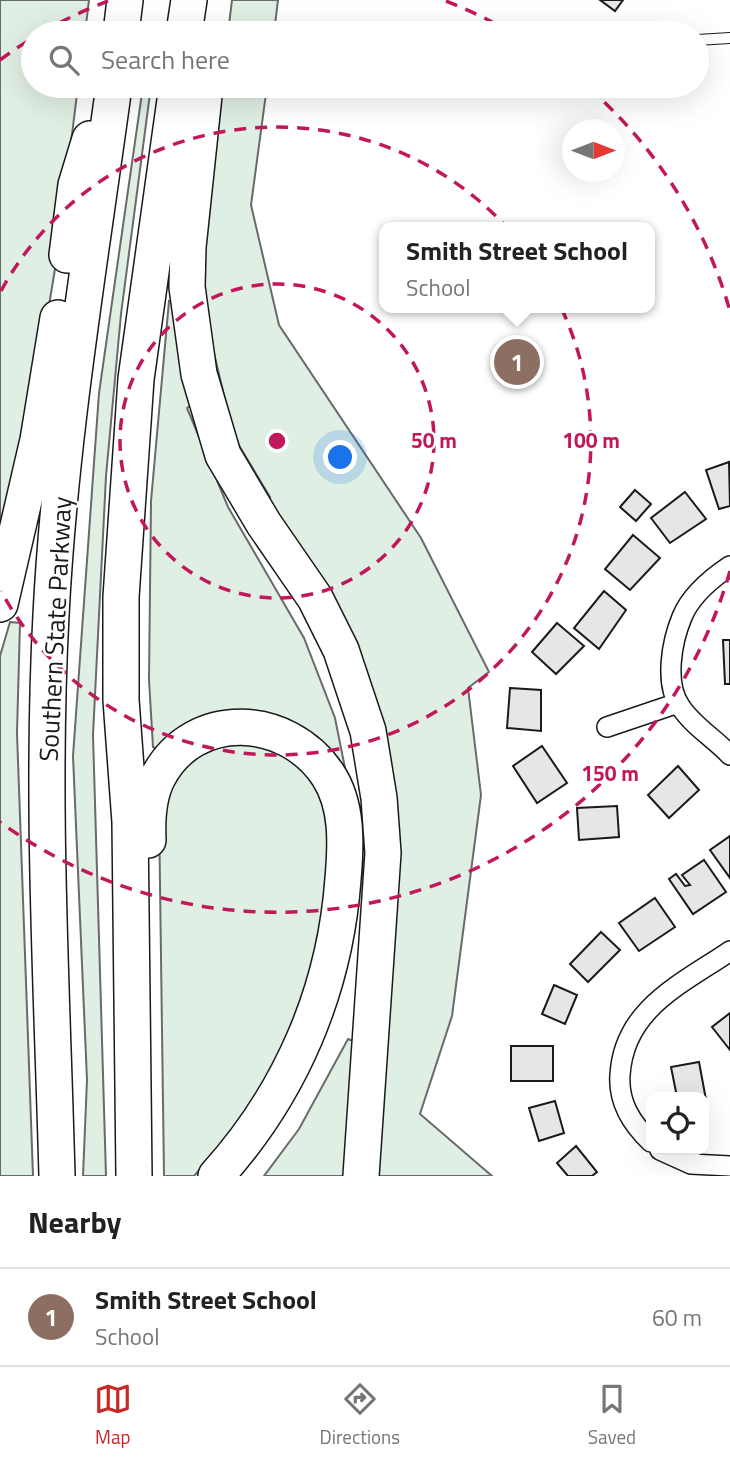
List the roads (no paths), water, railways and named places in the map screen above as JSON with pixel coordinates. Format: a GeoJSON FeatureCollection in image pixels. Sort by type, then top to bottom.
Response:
{"type":"FeatureCollection","features":[{"type":"Feature","properties":{"kind":"highway"},"geometry":{"type":"LineString","coordinates":[[122,21],[125,0]]}},
{"type":"Feature","properties":{"kind":"highway"},"geometry":{"type":"LineString","coordinates":[[186,21],[189,0]]}},
{"type":"Feature","properties":{"kind":"highway"},"geometry":{"type":"LineString","coordinates":[[210,21],[211,0]]}},
{"type":"Feature","properties":{"kind":"highway"},"geometry":{"type":"LineString","coordinates":[[0,604],[48,385],[76,185],[103,98]]}},
{"type":"Feature","properties":{"kind":"highway","name":"Southern State Parkway"},"geometry":{"type":"LineString","coordinates":[[57,1176],[47,792],[50,625],[64,460],[112,98]]}},
{"type":"Feature","properties":{"kind":"highway"},"geometry":{"type":"LineString","coordinates":[[134,1176],[130,822],[121,700],[122,583],[136,379],[175,98]]}},
{"type":"Feature","properties":{"kind":"highway"},"geometry":{"type":"LineString","coordinates":[[204,98],[190,208],[187,287],[199,374],[240,506],[307,625],[331,677],[356,772],[362,828],[356,930],[330,1028],[302,1088],[238,1176]]}},
{"type":"Feature","properties":{"kind":"highway"},"geometry":{"type":"LineString","coordinates":[[223,455],[264,524],[300,573],[329,624],[360,702],[375,766],[383,853],[360,1176]]}},
{"type":"Feature","properties":{"kind":"highway"},"geometry":{"type":"LineString","coordinates":[[133,1122],[151,974],[148,824],[156,780],[181,749],[214,730],[240,726],[281,734],[309,752],[330,777],[336,792],[345,844],[340,916],[326,983],[297,1059],[263,1115],[216,1176]]}},
{"type":"Feature","properties":{"kind":"street"},"geometry":{"type":"LineString","coordinates":[[730,566],[703,587],[683,615],[672,661],[672,677],[678,704],[688,717],[730,755]]}},
{"type":"Feature","properties":{"kind":"street"},"geometry":{"type":"LineString","coordinates":[[607,727],[678,704]]}},
{"type":"Feature","properties":{"kind":"street"},"geometry":{"type":"LineString","coordinates":[[646,1137],[637,1129],[627,1112],[619,1088],[621,1054],[633,1027],[648,1009],[730,951]]}},
{"type":"Feature","properties":{"kind":"street"},"geometry":{"type":"LineString","coordinates":[[671,1155],[691,1164],[730,1166]]}},
{"type":"Feature","properties":{"kind":"lane"},"geometry":{"type":"LineString","coordinates":[[709,39],[730,38]]}},
{"type":"Feature","properties":{"kind":"place","name":"Smith Street School"},"geometry":{"type":"Point","coordinates":[517,362]}}]}
